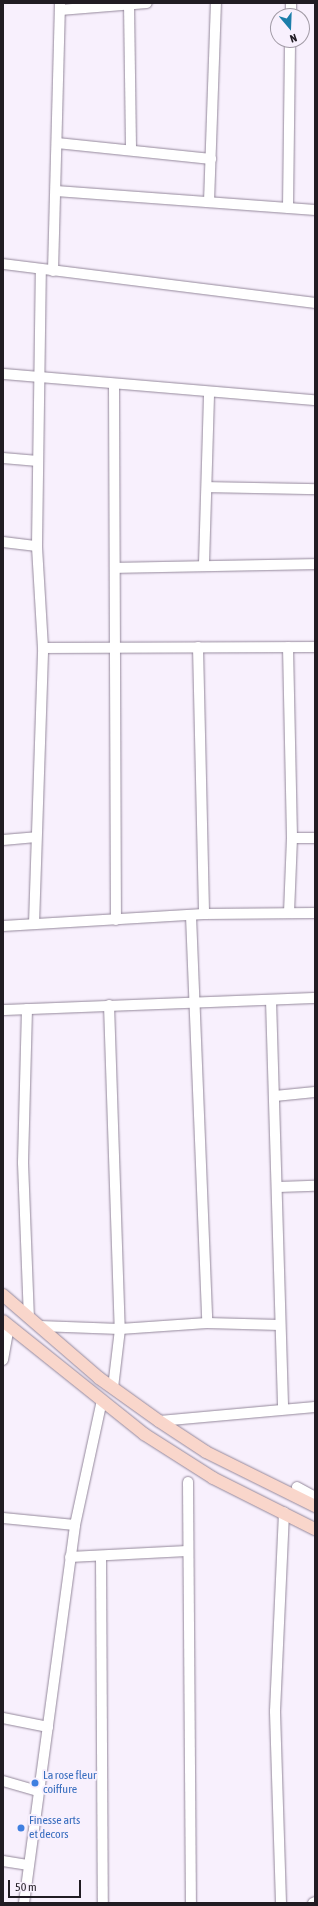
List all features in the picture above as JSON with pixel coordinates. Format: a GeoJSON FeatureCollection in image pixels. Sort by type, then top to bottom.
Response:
{"type":"FeatureCollection","features":[{"type":"Feature","properties":{"kind":"main road"},"geometry":{"type":"LineString","coordinates":[[3,1295],[113,1388],[159,1421],[206,1452],[315,1506]]}},
{"type":"Feature","properties":{"kind":"main road"},"geometry":{"type":"LineString","coordinates":[[6,1324],[144,1434],[213,1478],[284,1512],[315,1529]]}},
{"type":"Feature","properties":{"kind":"street"},"geometry":{"type":"LineString","coordinates":[[53,270],[60,6],[147,3]]}},
{"type":"Feature","properties":{"kind":"street"},"geometry":{"type":"LineString","coordinates":[[209,202],[216,3]]}},
{"type":"Feature","properties":{"kind":"street"},"geometry":{"type":"LineString","coordinates":[[128,4],[131,150]]}},
{"type":"Feature","properties":{"kind":"street"},"geometry":{"type":"LineString","coordinates":[[288,208],[290,48]]}},
{"type":"Feature","properties":{"kind":"street"},"geometry":{"type":"LineString","coordinates":[[57,143],[211,159]]}},
{"type":"Feature","properties":{"kind":"street"},"geometry":{"type":"LineString","coordinates":[[56,191],[315,210]]}},
{"type":"Feature","properties":{"kind":"street"},"geometry":{"type":"LineString","coordinates":[[3,264],[315,303]]}},
{"type":"Feature","properties":{"kind":"street"},"geometry":{"type":"LineString","coordinates":[[34,924],[43,648],[37,546],[41,269]]}},
{"type":"Feature","properties":{"kind":"street"},"geometry":{"type":"LineString","coordinates":[[3,374],[114,385],[315,400]]}},
{"type":"Feature","properties":{"kind":"street"},"geometry":{"type":"LineString","coordinates":[[114,385],[116,920]]}},
{"type":"Feature","properties":{"kind":"street"},"geometry":{"type":"LineString","coordinates":[[204,564],[208,487],[209,392]]}},
{"type":"Feature","properties":{"kind":"street"},"geometry":{"type":"LineString","coordinates":[[3,458],[38,461]]}},
{"type":"Feature","properties":{"kind":"street"},"geometry":{"type":"LineString","coordinates":[[208,487],[315,489]]}},
{"type":"Feature","properties":{"kind":"street"},"geometry":{"type":"LineString","coordinates":[[3,542],[37,546]]}},
{"type":"Feature","properties":{"kind":"street"},"geometry":{"type":"LineString","coordinates":[[115,568],[204,564],[315,564]]}},
{"type":"Feature","properties":{"kind":"street"},"geometry":{"type":"LineString","coordinates":[[43,648],[315,646]]}},
{"type":"Feature","properties":{"kind":"street"},"geometry":{"type":"LineString","coordinates":[[288,647],[292,838],[289,912]]}},
{"type":"Feature","properties":{"kind":"street"},"geometry":{"type":"LineString","coordinates":[[198,648],[204,914]]}},
{"type":"Feature","properties":{"kind":"street"},"geometry":{"type":"LineString","coordinates":[[3,840],[36,837]]}},
{"type":"Feature","properties":{"kind":"street"},"geometry":{"type":"LineString","coordinates":[[292,838],[315,838]]}},
{"type":"Feature","properties":{"kind":"street"},"geometry":{"type":"LineString","coordinates":[[3,926],[191,916],[204,914],[289,912],[315,913]]}},
{"type":"Feature","properties":{"kind":"street"},"geometry":{"type":"LineString","coordinates":[[191,916],[195,1001],[197,1139],[207,1323]]}},
{"type":"Feature","properties":{"kind":"street"},"geometry":{"type":"LineString","coordinates":[[3,1010],[195,1001],[315,998]]}},
{"type":"Feature","properties":{"kind":"street"},"geometry":{"type":"LineString","coordinates":[[271,1000],[278,1188],[283,1408]]}},
{"type":"Feature","properties":{"kind":"street"},"geometry":{"type":"LineString","coordinates":[[108,1005],[120,1329],[113,1388]]}},
{"type":"Feature","properties":{"kind":"street"},"geometry":{"type":"LineString","coordinates":[[27,1009],[23,1162],[29,1318]]}},
{"type":"Feature","properties":{"kind":"street"},"geometry":{"type":"LineString","coordinates":[[275,1096],[315,1092]]}},
{"type":"Feature","properties":{"kind":"street"},"geometry":{"type":"LineString","coordinates":[[278,1188],[315,1186]]}},
{"type":"Feature","properties":{"kind":"street"},"geometry":{"type":"LineString","coordinates":[[39,1326],[120,1329],[207,1323],[280,1325]]}},
{"type":"Feature","properties":{"kind":"street"},"geometry":{"type":"LineString","coordinates":[[3,1360],[6,1324]]}},
{"type":"Feature","properties":{"kind":"street"},"geometry":{"type":"LineString","coordinates":[[24,1903],[70,1557],[75,1525],[102,1400]]}},
{"type":"Feature","properties":{"kind":"street"},"geometry":{"type":"LineString","coordinates":[[159,1421],[283,1408],[315,1407]]}},
{"type":"Feature","properties":{"kind":"street"},"geometry":{"type":"LineString","coordinates":[[188,1482],[187,1551],[191,1903]]}},
{"type":"Feature","properties":{"kind":"street"},"geometry":{"type":"LineString","coordinates":[[297,1487],[315,1497]]}},
{"type":"Feature","properties":{"kind":"street"},"geometry":{"type":"LineString","coordinates":[[281,1903],[275,1711],[284,1512]]}},
{"type":"Feature","properties":{"kind":"street"},"geometry":{"type":"LineString","coordinates":[[3,1518],[75,1525]]}},
{"type":"Feature","properties":{"kind":"street"},"geometry":{"type":"LineString","coordinates":[[70,1557],[187,1551]]}},
{"type":"Feature","properties":{"kind":"street"},"geometry":{"type":"LineString","coordinates":[[101,1556],[103,1903]]}},
{"type":"Feature","properties":{"kind":"street"},"geometry":{"type":"LineString","coordinates":[[3,1718],[48,1727]]}},
{"type":"Feature","properties":{"kind":"street"},"geometry":{"type":"LineString","coordinates":[[3,1781],[39,1791]]}},
{"type":"Feature","properties":{"kind":"street"},"geometry":{"type":"LineString","coordinates":[[3,1861],[29,1865]]}},
{"type":"Feature","properties":{"kind":"place","name":"La rose fleur coiffure"},"geometry":{"type":"Point","coordinates":[35,1783]}},
{"type":"Feature","properties":{"kind":"place","name":"Finesse arts et decors"},"geometry":{"type":"Point","coordinates":[21,1828]}}]}
